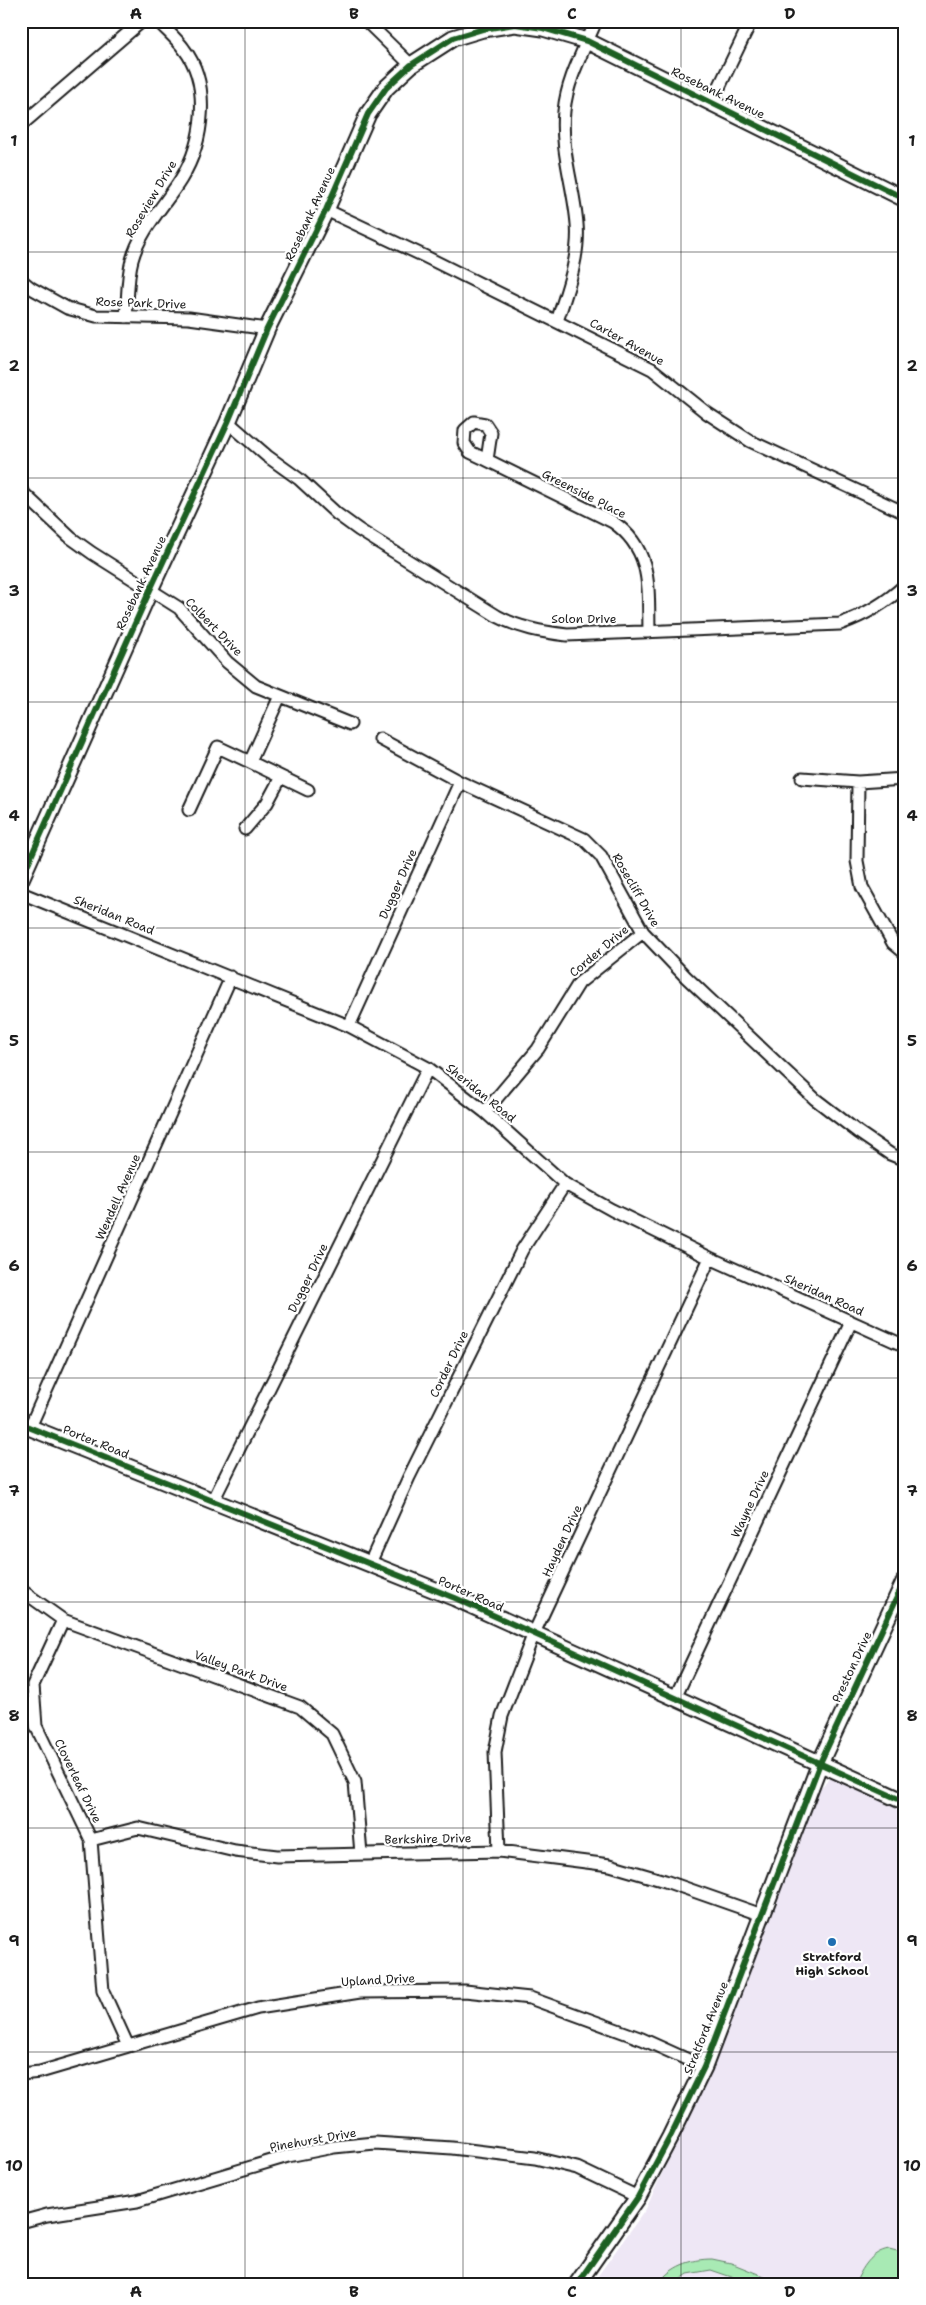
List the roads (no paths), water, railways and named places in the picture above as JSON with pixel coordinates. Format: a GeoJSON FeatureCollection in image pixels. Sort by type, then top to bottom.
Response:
{"type":"FeatureCollection","features":[{"type":"Feature","properties":{"kind":"street"},"geometry":{"type":"LineString","coordinates":[[21,125],[142,21]]}},
{"type":"Feature","properties":{"kind":"street","name":"Roseview Drive"},"geometry":{"type":"LineString","coordinates":[[126,317],[132,260],[144,233],[182,177],[191,157],[202,117],[201,84],[185,49],[158,21]]}},
{"type":"Feature","properties":{"kind":"street"},"geometry":{"type":"LineString","coordinates":[[366,21],[411,65]]}},
{"type":"Feature","properties":{"kind":"street"},"geometry":{"type":"LineString","coordinates":[[557,321],[570,282],[578,225],[564,143],[564,110],[570,79],[596,21]]}},
{"type":"Feature","properties":{"kind":"street"},"geometry":{"type":"LineString","coordinates":[[712,102],[751,21]]}},
{"type":"Feature","properties":{"kind":"street","name":"Rosebank Avenue"},"geometry":{"type":"LineString","coordinates":[[21,879],[150,590],[228,422],[267,329],[326,210],[368,114],[386,88],[411,65],[453,38],[483,29],[514,24],[542,28],[587,42],[712,102],[905,199]]}},
{"type":"Feature","properties":{"kind":"street","name":"Carter Avenue"},"geometry":{"type":"LineString","coordinates":[[326,210],[652,369],[707,413],[750,442],[905,513]]}},
{"type":"Feature","properties":{"kind":"street","name":"Rose Park Drive"},"geometry":{"type":"LineString","coordinates":[[21,280],[67,308],[96,316],[189,318],[267,329]]}},
{"type":"Feature","properties":{"kind":"street","name":"Solon Drive"},"geometry":{"type":"LineString","coordinates":[[228,422],[268,456],[299,478],[337,514],[359,530],[479,606],[512,624],[540,632],[567,635],[840,624],[865,615],[889,600],[905,585]]}},
{"type":"Feature","properties":{"kind":"street","name":"Greenside Place"},"geometry":{"type":"LineString","coordinates":[[487,460],[613,522],[626,531],[643,558],[647,573],[650,632]]}},
{"type":"Feature","properties":{"kind":"street","name":"Colbert Drive"},"geometry":{"type":"LineString","coordinates":[[21,491],[71,538],[179,608],[227,662],[256,686],[350,724]]}},
{"type":"Feature","properties":{"kind":"street"},"geometry":{"type":"LineString","coordinates":[[250,762],[280,696]]}},
{"type":"Feature","properties":{"kind":"street","name":"Rosecliff Drive"},"geometry":{"type":"LineString","coordinates":[[380,739],[460,782],[584,839],[600,856],[643,932],[742,1032],[814,1099],[890,1154],[905,1160]]}},
{"type":"Feature","properties":{"kind":"street"},"geometry":{"type":"LineString","coordinates":[[189,810],[218,747],[308,790]]}},
{"type":"Feature","properties":{"kind":"street"},"geometry":{"type":"LineString","coordinates":[[245,829],[267,803],[281,777]]}},
{"type":"Feature","properties":{"kind":"street"},"geometry":{"type":"LineString","coordinates":[[802,778],[858,782],[905,779]]}},
{"type":"Feature","properties":{"kind":"street","name":"Dugger Drive"},"geometry":{"type":"LineString","coordinates":[[349,1026],[460,782]]}},
{"type":"Feature","properties":{"kind":"street"},"geometry":{"type":"LineString","coordinates":[[858,782],[858,861],[862,887],[893,942],[905,953]]}},
{"type":"Feature","properties":{"kind":"street","name":"Sheridan Road"},"geometry":{"type":"LineString","coordinates":[[21,892],[349,1026],[428,1068],[485,1112],[566,1184],[612,1210],[710,1258],[905,1346]]}},
{"type":"Feature","properties":{"kind":"street","name":"Corder Drive"},"geometry":{"type":"LineString","coordinates":[[485,1112],[538,1049],[579,983],[643,932]]}},
{"type":"Feature","properties":{"kind":"street","name":"Wendell Avenue"},"geometry":{"type":"LineString","coordinates":[[26,1426],[231,977]]}},
{"type":"Feature","properties":{"kind":"street","name":"Dugger Drive"},"geometry":{"type":"LineString","coordinates":[[213,1501],[428,1068]]}},
{"type":"Feature","properties":{"kind":"street","name":"Corder Drive"},"geometry":{"type":"LineString","coordinates":[[370,1563],[409,1477],[522,1250],[566,1184]]}},
{"type":"Feature","properties":{"kind":"street","name":"Hayden Drive"},"geometry":{"type":"LineString","coordinates":[[499,1851],[495,1752],[502,1716],[534,1633],[710,1258]]}},
{"type":"Feature","properties":{"kind":"street","name":"Wayne Drive"},"geometry":{"type":"LineString","coordinates":[[674,1698],[851,1322]]}},
{"type":"Feature","properties":{"kind":"street","name":"Porter Road"},"geometry":{"type":"LineString","coordinates":[[26,1426],[370,1563],[534,1633],[905,1802]]}},
{"type":"Feature","properties":{"kind":"street","name":"Preston Drive"},"geometry":{"type":"LineString","coordinates":[[820,1763],[905,1580]]}},
{"type":"Feature","properties":{"kind":"street","name":"Valley Park Drive"},"geometry":{"type":"LineString","coordinates":[[21,1590],[63,1620],[300,1707],[332,1734],[355,1782],[361,1854]]}},
{"type":"Feature","properties":{"kind":"street","name":"Cloverleaf Drive"},"geometry":{"type":"LineString","coordinates":[[63,1620],[33,1686],[36,1726],[91,1840],[103,1991],[128,2046]]}},
{"type":"Feature","properties":{"kind":"street","name":"Stratford Avenue"},"geometry":{"type":"LineString","coordinates":[[577,2284],[638,2196],[670,2137],[704,2066],[820,1763]]}},
{"type":"Feature","properties":{"kind":"street","name":"Berkshire Drive"},"geometry":{"type":"LineString","coordinates":[[91,1840],[138,1828],[253,1854],[277,1856],[499,1851],[610,1865],[665,1881],[762,1915]]}},
{"type":"Feature","properties":{"kind":"street","name":"Upland Drive"},"geometry":{"type":"LineString","coordinates":[[21,2074],[40,2072],[258,2008],[360,1992],[465,1991],[530,1998],[642,2039],[704,2066]]}},
{"type":"Feature","properties":{"kind":"street","name":"Pinehurst Drive"},"geometry":{"type":"LineString","coordinates":[[21,2222],[47,2215],[137,2201],[288,2156],[334,2147],[375,2143],[452,2148],[535,2158],[577,2168],[638,2196]]}},
{"type":"Feature","properties":{"kind":"place","name":"Stratford High School"},"geometry":{"type":"Point","coordinates":[832,1942]}}]}
